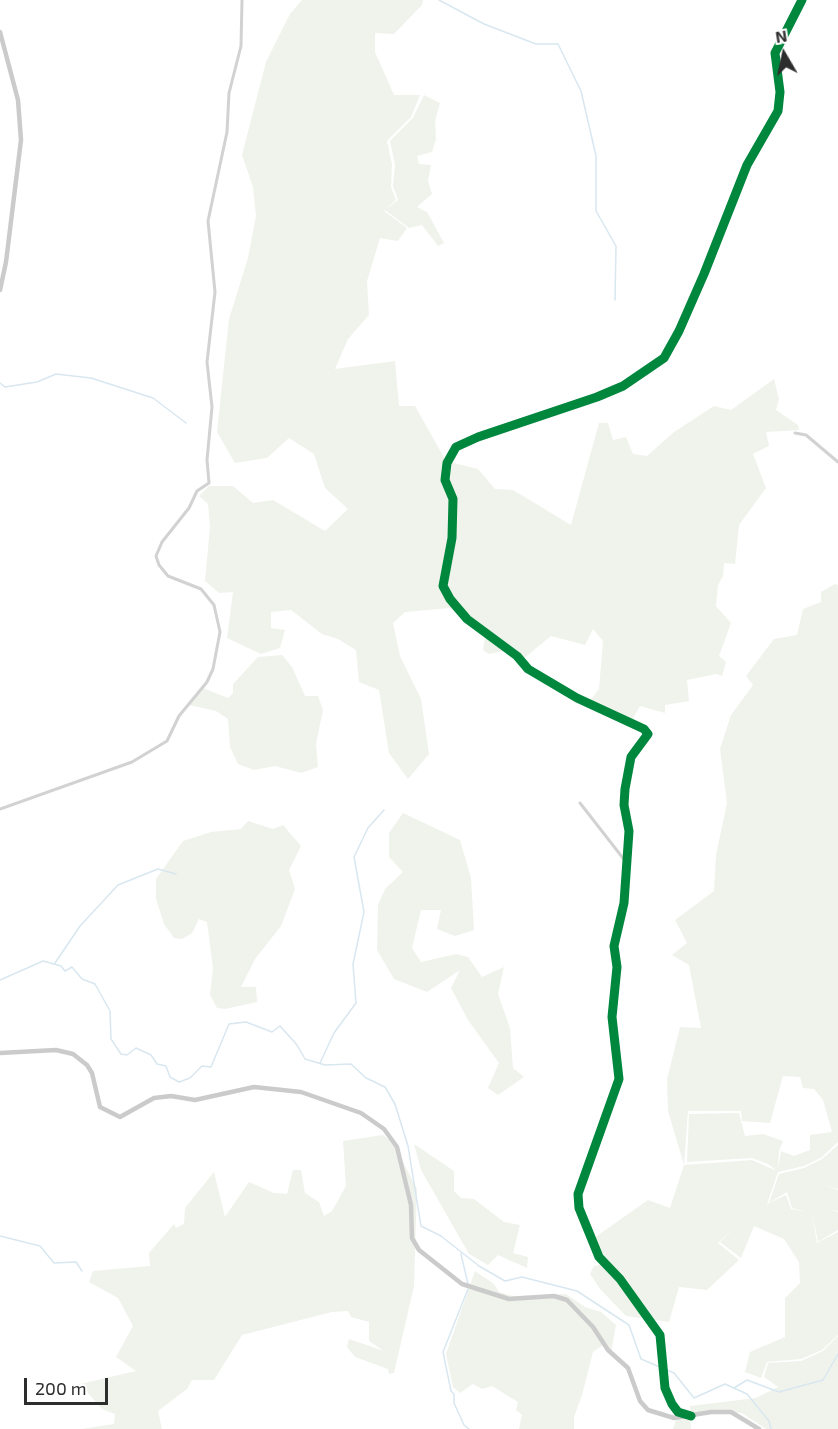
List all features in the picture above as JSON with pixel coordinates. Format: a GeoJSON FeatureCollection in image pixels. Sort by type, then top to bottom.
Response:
{"type":"FeatureCollection","features":[{"type":"Feature","properties":{"kind":"street"},"geometry":{"type":"LineString","coordinates":[[0,809],[132,762],[167,741],[179,716],[207,682],[215,663],[220,632],[211,599],[192,584],[168,576],[159,565],[156,556],[162,542],[186,513],[197,491],[209,483],[207,460],[212,407],[207,362],[215,292],[208,221],[227,132],[229,93],[241,46],[242,0]]}},
{"type":"Feature","properties":{"kind":"street"},"geometry":{"type":"LineString","coordinates":[[690,1416],[678,1412],[665,1388],[660,1335],[620,1279],[598,1257],[579,1208],[578,1194],[581,1180],[590,1163],[620,1079],[612,1017],[617,967],[614,955],[624,903],[629,831],[624,806],[631,757],[648,734],[644,729],[577,698],[528,669],[517,656],[467,619],[450,599],[443,586],[452,538],[453,499],[445,480],[447,463],[456,447],[623,386],[663,358],[679,331],[704,274],[739,183],[778,111],[780,92],[775,53],[802,0]]}},
{"type":"Feature","properties":{"kind":"street"},"geometry":{"type":"LineString","coordinates":[[0,32],[18,100],[21,140],[6,262],[0,290]]}},
{"type":"Feature","properties":{"kind":"street"},"geometry":{"type":"LineString","coordinates":[[795,433],[806,435],[838,462]]}},
{"type":"Feature","properties":{"kind":"street"},"geometry":{"type":"LineString","coordinates":[[580,803],[626,861]]}},
{"type":"Feature","properties":{"kind":"street"},"geometry":{"type":"LineString","coordinates":[[0,1053],[56,1050],[73,1054],[92,1072],[100,1107],[120,1117],[154,1098],[171,1096],[195,1100],[259,1087],[301,1092],[361,1113],[384,1129],[397,1147],[411,1205],[412,1238],[416,1248],[462,1284],[509,1299],[554,1296],[567,1300],[593,1327],[608,1350],[628,1368],[643,1406],[660,1416],[731,1412],[759,1429]]}},
{"type":"Feature","properties":{"kind":"shaded area"},"geometry":{"type":"Polygon","coordinates":[[[302,0],[423,0],[422,5],[394,34],[375,33],[375,52],[394,95],[420,95],[411,117],[387,141],[392,164],[391,187],[396,200],[384,211],[407,228],[398,241],[380,238],[367,281],[369,315],[348,339],[335,369],[395,361],[399,406],[415,406],[446,461],[478,469],[495,489],[513,490],[571,525],[599,423],[608,423],[613,440],[626,437],[633,454],[647,456],[674,432],[714,406],[731,410],[774,379],[779,399],[776,410],[798,425],[799,430],[766,432],[769,446],[753,454],[766,488],[739,525],[735,564],[724,563],[723,576],[718,585],[716,606],[731,623],[719,656],[726,662],[722,676],[716,674],[687,680],[689,701],[665,705],[665,713],[640,706],[631,722],[589,702],[599,689],[603,641],[593,629],[585,645],[551,636],[523,659],[512,649],[489,654],[483,650],[485,637],[450,608],[405,612],[393,623],[400,656],[421,699],[429,754],[408,779],[389,753],[379,690],[359,682],[356,650],[338,639],[322,634],[291,610],[271,612],[271,628],[285,630],[280,648],[261,654],[227,638],[233,592],[219,593],[205,581],[210,527],[208,504],[199,496],[209,486],[233,486],[253,503],[273,500],[325,531],[348,509],[325,488],[314,454],[289,438],[267,458],[235,463],[217,432],[229,319],[248,258],[256,216],[253,187],[242,155],[266,62],[290,14],[302,0]]]}},
{"type":"Feature","properties":{"kind":"shaded area"},"geometry":{"type":"Polygon","coordinates":[[[424,95],[440,103],[435,121],[436,139],[432,152],[417,156],[419,164],[431,165],[428,181],[432,194],[417,207],[427,212],[444,243],[438,246],[422,225],[409,228],[385,210],[398,200],[393,186],[395,165],[390,141],[413,118],[424,95]]]}},
{"type":"Feature","properties":{"kind":"shaded area"},"geometry":{"type":"Polygon","coordinates":[[[835,584],[838,585],[838,1142],[822,1157],[804,1166],[778,1172],[767,1204],[786,1195],[791,1209],[806,1212],[792,1208],[787,1192],[769,1203],[779,1174],[804,1168],[822,1159],[838,1145],[838,1189],[825,1185],[838,1190],[838,1211],[832,1210],[838,1212],[838,1230],[818,1242],[812,1213],[817,1243],[838,1232],[838,1335],[822,1350],[801,1359],[767,1362],[761,1378],[745,1372],[750,1352],[785,1337],[785,1298],[800,1283],[799,1262],[784,1239],[754,1226],[741,1258],[720,1242],[736,1226],[718,1243],[739,1260],[707,1290],[679,1287],[669,1322],[626,1316],[601,1290],[590,1274],[594,1266],[604,1264],[594,1238],[648,1200],[670,1208],[684,1165],[668,1111],[667,1079],[680,1027],[701,1028],[689,965],[672,955],[687,943],[675,920],[714,891],[716,855],[727,803],[720,749],[731,715],[753,685],[746,676],[774,639],[797,635],[803,609],[821,602],[821,592],[835,584]],[[783,1076],[770,1123],[742,1121],[741,1111],[688,1111],[684,1165],[752,1160],[777,1171],[768,1164],[752,1158],[687,1162],[689,1114],[739,1113],[745,1136],[763,1134],[783,1141],[779,1151],[778,1169],[781,1151],[794,1156],[810,1150],[810,1135],[832,1132],[823,1100],[814,1089],[803,1088],[800,1077],[783,1076]]]}},
{"type":"Feature","properties":{"kind":"shaded area"},"geometry":{"type":"Polygon","coordinates":[[[282,655],[292,667],[305,696],[318,696],[323,710],[316,744],[318,767],[301,773],[275,766],[254,770],[238,764],[230,747],[228,719],[216,711],[189,705],[203,688],[228,698],[233,693],[233,684],[258,657],[282,655]]]}},
{"type":"Feature","properties":{"kind":"shaded area"},"geometry":{"type":"Polygon","coordinates":[[[403,813],[460,840],[471,878],[474,930],[455,936],[437,929],[441,910],[421,910],[412,948],[421,962],[456,954],[468,957],[482,977],[504,967],[498,994],[510,1028],[513,1068],[524,1077],[498,1095],[488,1088],[499,1063],[468,1020],[451,988],[460,970],[427,992],[394,979],[377,950],[378,905],[385,889],[403,872],[389,857],[389,833],[403,813]]]}},
{"type":"Feature","properties":{"kind":"shaded area"},"geometry":{"type":"Polygon","coordinates":[[[248,821],[273,829],[283,825],[301,846],[289,870],[295,889],[281,926],[255,959],[241,987],[256,987],[257,1002],[225,1009],[217,1008],[210,995],[213,968],[207,922],[199,919],[192,933],[182,939],[174,938],[164,924],[156,899],[156,879],[183,841],[211,832],[241,829],[248,821]]]}},
{"type":"Feature","properties":{"kind":"shaded area"},"geometry":{"type":"Polygon","coordinates":[[[383,1135],[393,1143],[417,1189],[414,1286],[394,1373],[389,1374],[388,1369],[355,1357],[347,1347],[349,1339],[384,1351],[369,1341],[369,1322],[351,1317],[348,1311],[332,1312],[242,1335],[214,1380],[192,1380],[187,1389],[158,1411],[162,1429],[82,1429],[114,1424],[115,1414],[102,1409],[80,1384],[136,1371],[116,1357],[133,1326],[118,1298],[89,1282],[93,1271],[150,1266],[149,1253],[174,1224],[176,1228],[184,1224],[185,1208],[214,1172],[225,1217],[249,1182],[274,1193],[287,1194],[293,1170],[301,1170],[305,1193],[319,1202],[324,1216],[332,1211],[346,1186],[343,1141],[383,1135]]]}},
{"type":"Feature","properties":{"kind":"shaded area"},"geometry":{"type":"Polygon","coordinates":[[[414,1144],[454,1171],[454,1191],[461,1198],[474,1199],[504,1222],[520,1225],[513,1253],[528,1257],[527,1268],[498,1255],[488,1265],[469,1254],[421,1170],[414,1144]]]}},
{"type":"Feature","properties":{"kind":"shaded area"},"geometry":{"type":"Polygon","coordinates":[[[475,1271],[494,1284],[499,1292],[513,1296],[566,1294],[585,1307],[601,1312],[616,1325],[611,1353],[603,1345],[593,1352],[574,1417],[574,1429],[519,1429],[522,1415],[516,1410],[518,1402],[492,1386],[482,1389],[473,1384],[460,1393],[453,1387],[446,1354],[475,1271]]]}},
{"type":"Feature","properties":{"kind":"shaded area"},"geometry":{"type":"Polygon","coordinates":[[[838,1336],[838,1429],[766,1429],[742,1413],[708,1410],[690,1418],[691,1429],[673,1429],[676,1420],[690,1414],[690,1406],[756,1398],[778,1387],[764,1377],[768,1363],[801,1361],[823,1351],[838,1336]]]}},
{"type":"Feature","properties":{"kind":"waterway"},"geometry":{"type":"LineString","coordinates":[[439,0],[484,24],[536,44],[558,44],[581,91],[596,156],[596,211],[616,246],[615,300]]}},
{"type":"Feature","properties":{"kind":"waterway"},"geometry":{"type":"LineString","coordinates":[[0,383],[5,387],[37,382],[56,374],[91,378],[153,398],[186,423]]}},
{"type":"Feature","properties":{"kind":"waterway"},"geometry":{"type":"LineString","coordinates":[[320,1063],[334,1033],[356,1003],[353,964],[364,912],[354,857],[368,828],[384,810]]}},
{"type":"Feature","properties":{"kind":"waterway"},"geometry":{"type":"LineString","coordinates":[[55,963],[80,926],[118,885],[158,869],[176,874]]}},
{"type":"Feature","properties":{"kind":"waterway"},"geometry":{"type":"LineString","coordinates":[[0,980],[43,961],[61,966],[65,971],[72,967],[82,979],[95,984],[110,1011],[111,1039],[121,1054],[127,1055],[136,1048],[151,1055],[157,1064],[166,1066],[170,1077],[179,1082],[190,1078],[202,1066],[211,1067],[229,1024],[246,1022],[272,1032],[280,1026],[297,1045],[305,1059],[325,1065],[351,1064],[366,1078],[385,1087],[395,1104],[408,1146],[421,1226],[441,1236],[479,1266],[505,1281],[522,1277],[577,1291],[629,1325],[641,1359],[674,1373],[694,1398],[725,1384],[747,1394],[769,1421],[771,1429]]}},
{"type":"Feature","properties":{"kind":"waterway"},"geometry":{"type":"LineString","coordinates":[[0,1236],[40,1246],[54,1263],[76,1262],[82,1271]]}},
{"type":"Feature","properties":{"kind":"waterway"},"geometry":{"type":"LineString","coordinates":[[461,1254],[468,1284]]}},
{"type":"Feature","properties":{"kind":"waterway"},"geometry":{"type":"LineString","coordinates":[[468,1289],[443,1352],[451,1391],[454,1394],[454,1403],[464,1425],[469,1429]]}},
{"type":"Feature","properties":{"kind":"waterway"},"geometry":{"type":"LineString","coordinates":[[734,1388],[747,1380],[779,1392],[823,1380],[838,1354]]}},
{"type":"Feature","properties":{"kind":"cycle path"},"geometry":{"type":"LineString","coordinates":[[691,1416],[678,1412],[672,1404],[665,1388],[660,1335],[620,1279],[599,1257],[579,1208],[578,1194],[619,1079],[612,1017],[617,967],[614,946],[624,903],[629,831],[624,805],[625,789],[631,757],[648,734],[644,729],[577,698],[528,669],[517,656],[467,619],[450,599],[443,586],[452,538],[453,499],[445,480],[447,463],[456,447],[478,437],[623,386],[664,358],[679,331],[704,274],[747,165],[778,111],[780,92],[775,53],[802,0]]}}]}
